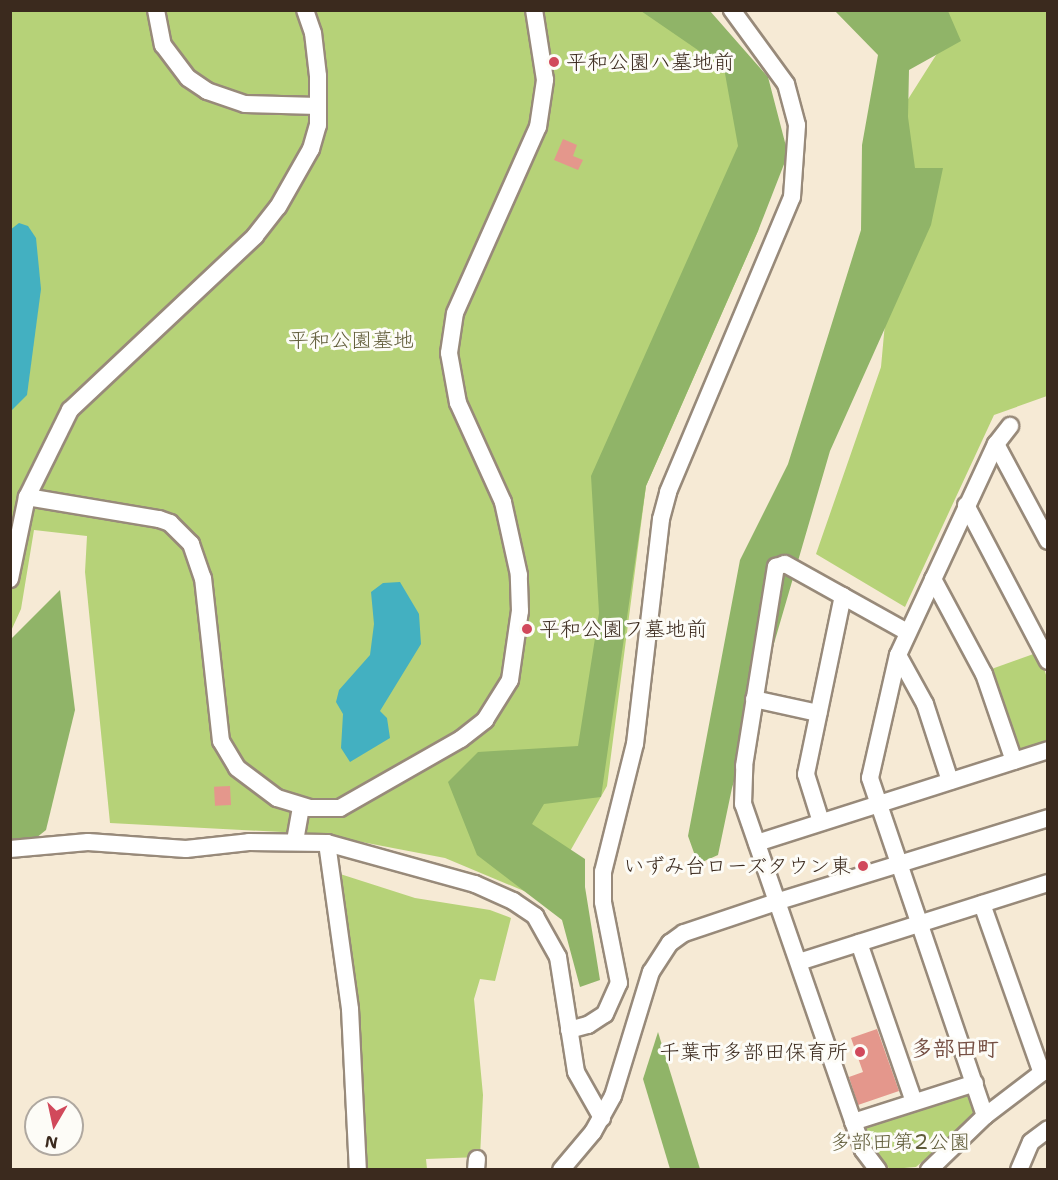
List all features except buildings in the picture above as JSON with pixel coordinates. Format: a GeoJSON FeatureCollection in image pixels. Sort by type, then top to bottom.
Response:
{"type":"FeatureCollection","features":[{"type":"Feature","properties":{"kind":"street"},"geometry":{"type":"LineString","coordinates":[[156,10],[164,45],[188,78],[207,91],[245,104],[318,106]]}},
{"type":"Feature","properties":{"kind":"street"},"geometry":{"type":"LineString","coordinates":[[10,579],[27,497],[70,410],[255,236],[278,207],[311,149],[318,125],[318,106],[315,43],[305,10]]}},
{"type":"Feature","properties":{"kind":"street"},"geometry":{"type":"LineString","coordinates":[[27,497],[159,519],[183,534],[201,564],[221,741],[246,777],[261,790],[301,807],[331,810],[351,803],[473,730],[504,695],[516,642],[524,620],[520,611],[510,526],[458,403],[449,353],[458,307],[530,150],[542,109],[548,63],[534,10]]}},
{"type":"Feature","properties":{"kind":"street"},"geometry":{"type":"LineString","coordinates":[[569,1030],[588,1025],[605,1014],[619,983],[603,902],[603,872],[635,744],[668,492],[792,197],[797,125],[786,84],[732,10]]}},
{"type":"Feature","properties":{"kind":"street"},"geometry":{"type":"LineString","coordinates":[[985,1116],[870,778],[898,655],[907,632],[996,444],[1010,426]]}},
{"type":"Feature","properties":{"kind":"street"},"geometry":{"type":"LineString","coordinates":[[996,444],[1047,541]]}},
{"type":"Feature","properties":{"kind":"street"},"geometry":{"type":"LineString","coordinates":[[10,512],[27,497]]}},
{"type":"Feature","properties":{"kind":"street"},"geometry":{"type":"LineString","coordinates":[[966,505],[1043,635],[1047,661]]}},
{"type":"Feature","properties":{"kind":"street"},"geometry":{"type":"LineString","coordinates":[[878,1170],[867,1159],[853,1122],[779,901],[743,804],[754,699],[776,567],[785,564],[907,632]]}},
{"type":"Feature","properties":{"kind":"street"},"geometry":{"type":"LineString","coordinates":[[933,579],[984,674],[1014,761]]}},
{"type":"Feature","properties":{"kind":"street"},"geometry":{"type":"LineString","coordinates":[[821,822],[806,774],[843,596]]}},
{"type":"Feature","properties":{"kind":"street"},"geometry":{"type":"LineString","coordinates":[[898,655],[925,704],[950,781]]}},
{"type":"Feature","properties":{"kind":"street"},"geometry":{"type":"LineString","coordinates":[[754,699],[818,713]]}},
{"type":"Feature","properties":{"kind":"street"},"geometry":{"type":"LineString","coordinates":[[758,843],[1047,750]]}},
{"type":"Feature","properties":{"kind":"street"},"geometry":{"type":"LineString","coordinates":[[295,842],[301,807]]}},
{"type":"Feature","properties":{"kind":"street"},"geometry":{"type":"LineString","coordinates":[[561,1170],[602,1118],[613,1096],[659,956],[684,933],[898,863],[1047,818]]}},
{"type":"Feature","properties":{"kind":"street"},"geometry":{"type":"LineString","coordinates":[[10,849],[88,842],[186,849],[295,842],[327,843],[475,884],[535,916],[558,957],[576,1072],[602,1118]]}},
{"type":"Feature","properties":{"kind":"street"},"geometry":{"type":"LineString","coordinates":[[327,843],[350,1008],[358,1170]]}},
{"type":"Feature","properties":{"kind":"street"},"geometry":{"type":"LineString","coordinates":[[799,962],[1047,883]]}},
{"type":"Feature","properties":{"kind":"street"},"geometry":{"type":"LineString","coordinates":[[929,1170],[985,1116],[1045,1070],[982,904]]}},
{"type":"Feature","properties":{"kind":"street"},"geometry":{"type":"LineString","coordinates":[[859,943],[914,1102]]}},
{"type":"Feature","properties":{"kind":"street"},"geometry":{"type":"LineString","coordinates":[[853,1122],[975,1083]]}},
{"type":"Feature","properties":{"kind":"street"},"geometry":{"type":"LineString","coordinates":[[1019,1170],[1031,1142],[1047,1129]]}},
{"type":"Feature","properties":{"kind":"green space","name":"平和公園墓地"},"geometry":{"type":"Polygon","coordinates":[[[11,11],[685,11],[754,85],[777,162],[758,231],[646,486],[607,786],[543,899],[445,858],[320,834],[110,823],[85,572],[87,536],[34,530],[21,609],[11,631],[11,11]]]}},
{"type":"Feature","properties":{"kind":"green space"},"geometry":{"type":"Polygon","coordinates":[[[641,11],[710,11],[768,77],[788,154],[758,231],[646,486],[601,797],[544,804],[532,824],[585,859],[585,887],[600,980],[580,987],[562,920],[477,855],[448,782],[478,752],[578,746],[599,613],[591,476],[738,146],[724,68],[641,11]]]}},
{"type":"Feature","properties":{"kind":"green space"},"geometry":{"type":"Polygon","coordinates":[[[835,11],[948,11],[961,41],[909,70],[908,117],[915,168],[943,168],[931,225],[830,451],[732,788],[718,855],[698,864],[688,836],[740,560],[788,464],[861,230],[862,145],[878,55],[835,11]]]}},
{"type":"Feature","properties":{"kind":"green space"},"geometry":{"type":"Polygon","coordinates":[[[940,11],[1047,11],[1047,396],[994,415],[905,607],[816,554],[881,367],[905,104],[950,33],[940,11]]]}},
{"type":"Feature","properties":{"kind":"green space"},"geometry":{"type":"Polygon","coordinates":[[[60,590],[75,710],[46,830],[11,858],[11,639],[60,590]]]}},
{"type":"Feature","properties":{"kind":"green space"},"geometry":{"type":"Polygon","coordinates":[[[1039,652],[1047,678],[1047,746],[1018,755],[986,671],[1039,652]]]}},
{"type":"Feature","properties":{"kind":"green space"},"geometry":{"type":"Polygon","coordinates":[[[337,873],[415,898],[490,910],[511,918],[495,981],[480,979],[474,999],[483,1095],[480,1157],[426,1159],[427,1169],[362,1169],[337,873]]]}},
{"type":"Feature","properties":{"kind":"green space"},"geometry":{"type":"Polygon","coordinates":[[[658,1032],[700,1169],[670,1169],[643,1079],[658,1032]]]}},
{"type":"Feature","properties":{"kind":"green space","name":"多部田第2公園"},"geometry":{"type":"Polygon","coordinates":[[[967,1090],[976,1109],[976,1116],[916,1167],[892,1169],[881,1165],[869,1152],[863,1124],[967,1090]]]}},
{"type":"Feature","properties":{"kind":"water"},"geometry":{"type":"Polygon","coordinates":[[[19,223],[28,226],[36,238],[41,289],[27,395],[11,411],[10,230],[19,223]]]}},
{"type":"Feature","properties":{"kind":"water"},"geometry":{"type":"Polygon","coordinates":[[[400,582],[419,614],[421,644],[380,711],[387,718],[390,738],[350,762],[341,748],[343,714],[336,702],[339,690],[370,655],[374,624],[371,592],[383,583],[400,582]]]}},
{"type":"Feature","properties":{"kind":"place","name":"平和公園ハ墓地前"},"geometry":{"type":"Point","coordinates":[554,62]}},
{"type":"Feature","properties":{"kind":"place","name":"平和公園フ墓地前"},"geometry":{"type":"Point","coordinates":[527,629]}},
{"type":"Feature","properties":{"kind":"place","name":"いずみ台ローズタウン東"},"geometry":{"type":"Point","coordinates":[863,866]}},
{"type":"Feature","properties":{"kind":"place","name":"千葉市多部田保育所"},"geometry":{"type":"Point","coordinates":[860,1052]}},
{"type":"Feature","properties":{"kind":"district","name":"多部田町"},"geometry":{"type":"Point","coordinates":[955,1049]}}]}
